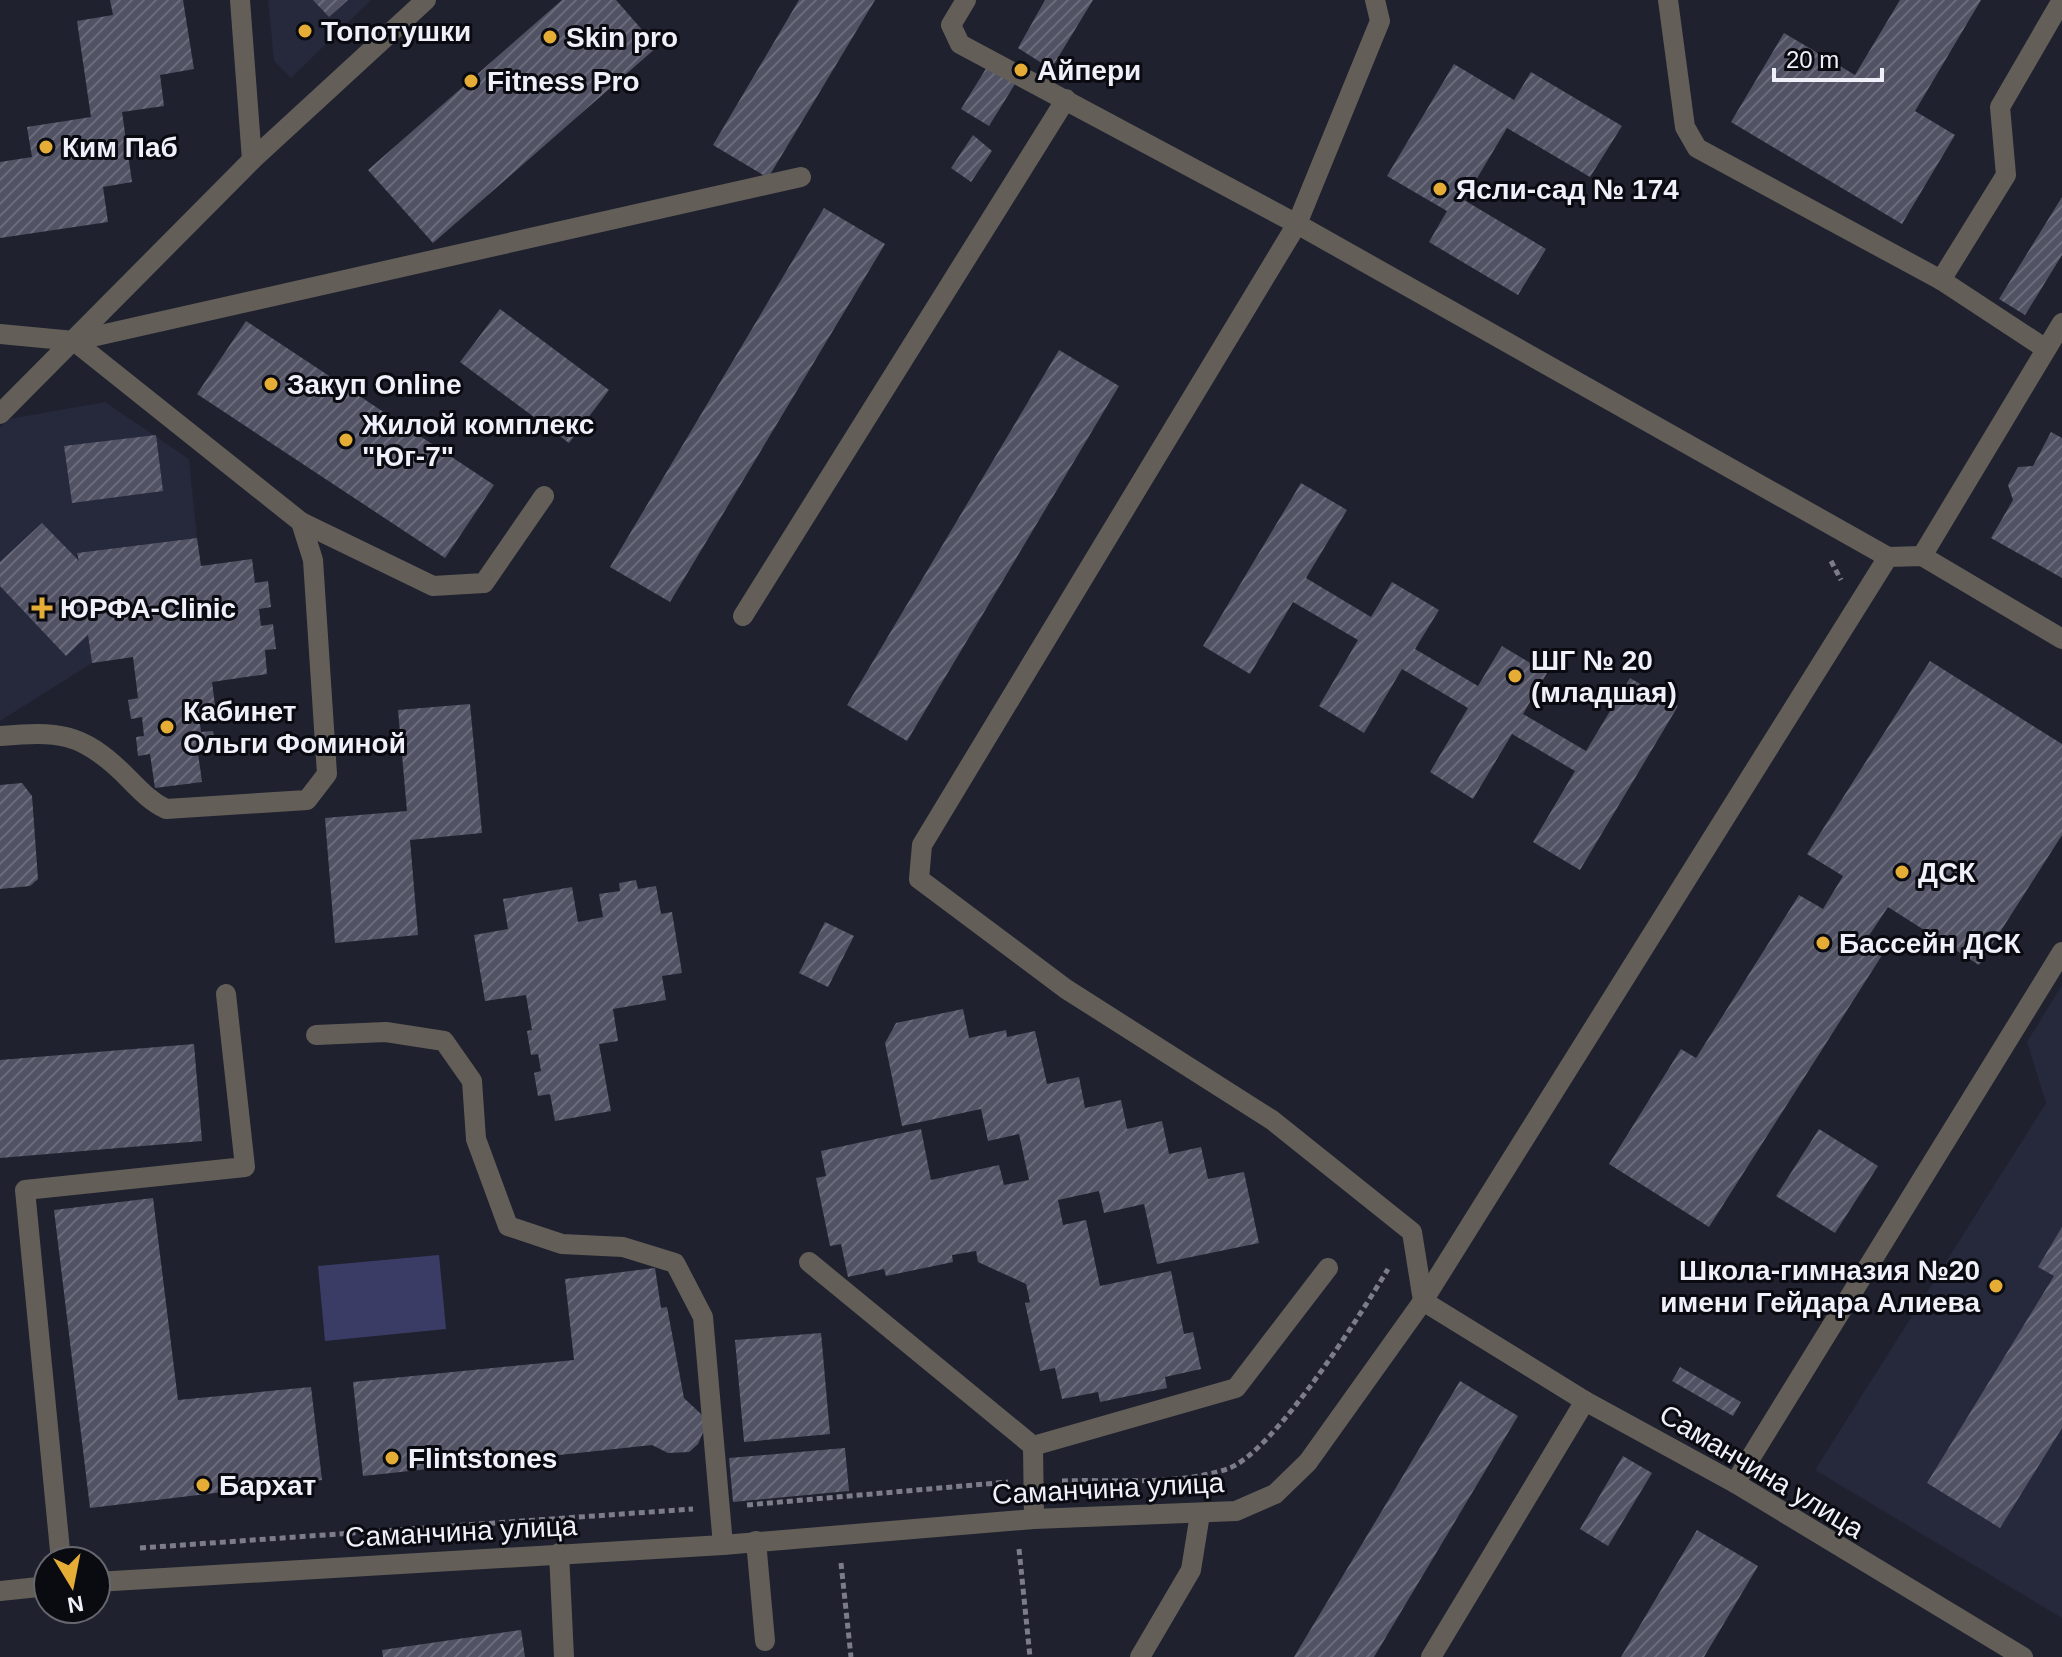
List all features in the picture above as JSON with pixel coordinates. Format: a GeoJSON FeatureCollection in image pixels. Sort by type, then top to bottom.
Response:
{"type":"FeatureCollection","features":[{"type":"Feature","properties":{"kind":"street"},"geometry":{"type":"LineString","coordinates":[[240,0],[252,160]]}},
{"type":"Feature","properties":{"kind":"street"},"geometry":{"type":"LineString","coordinates":[[0,414],[252,160],[426,0]]}},
{"type":"Feature","properties":{"kind":"street"},"geometry":{"type":"LineString","coordinates":[[966,0],[951,25],[960,44],[1297,224],[1888,557],[1922,556],[2062,639]]}},
{"type":"Feature","properties":{"kind":"street"},"geometry":{"type":"LineString","coordinates":[[1375,0],[1380,21],[1297,224],[922,845],[919,879],[1066,989],[1272,1120],[1412,1232],[1423,1301]]}},
{"type":"Feature","properties":{"kind":"street"},"geometry":{"type":"LineString","coordinates":[[1668,0],[1685,127],[1697,148],[1941,280],[2046,349]]}},
{"type":"Feature","properties":{"kind":"street"},"geometry":{"type":"LineString","coordinates":[[1941,280],[2006,175],[2000,107],[2062,0]]}},
{"type":"Feature","properties":{"kind":"street"},"geometry":{"type":"LineString","coordinates":[[743,616],[1066,99]]}},
{"type":"Feature","properties":{"kind":"street"},"geometry":{"type":"LineString","coordinates":[[0,334],[74,341],[801,177]]}},
{"type":"Feature","properties":{"kind":"street"},"geometry":{"type":"LineString","coordinates":[[1922,556],[2062,323]]}},
{"type":"Feature","properties":{"kind":"street"},"geometry":{"type":"LineString","coordinates":[[74,341],[301,522],[433,586],[484,583],[544,496]]}},
{"type":"Feature","properties":{"kind":"street"},"geometry":{"type":"LineString","coordinates":[[0,736],[47,732],[94,745],[153,803],[166,809],[307,800],[327,774],[313,560],[301,522]]}},
{"type":"Feature","properties":{"kind":"street"},"geometry":{"type":"LineString","coordinates":[[1423,1301],[1888,557]]}},
{"type":"Feature","properties":{"kind":"street"},"geometry":{"type":"LineString","coordinates":[[1735,1483],[2062,952]]}},
{"type":"Feature","properties":{"kind":"street"},"geometry":{"type":"LineString","coordinates":[[59,1545],[25,1190],[245,1167],[226,994]]}},
{"type":"Feature","properties":{"kind":"street"},"geometry":{"type":"LineString","coordinates":[[316,1035],[386,1032],[444,1041],[472,1081],[476,1139],[508,1226],[562,1244],[623,1247],[675,1263],[703,1317],[723,1545]]}},
{"type":"Feature","properties":{"kind":"street"},"geometry":{"type":"LineString","coordinates":[[809,1262],[1033,1446]]}},
{"type":"Feature","properties":{"kind":"street"},"geometry":{"type":"LineString","coordinates":[[1033,1446],[1236,1388],[1328,1268]]}},
{"type":"Feature","properties":{"kind":"street","name":"Саманчина улица"},"geometry":{"type":"LineString","coordinates":[[112,1581],[723,1545],[1025,1519],[1236,1511],[1275,1494],[1308,1462],[1423,1301],[1585,1401],[1735,1483],[2023,1657]]}},
{"type":"Feature","properties":{"kind":"street"},"geometry":{"type":"LineString","coordinates":[[1431,1657],[1585,1401]]}},
{"type":"Feature","properties":{"kind":"street"},"geometry":{"type":"LineString","coordinates":[[1025,1519],[1032,1482],[1033,1446]]}},
{"type":"Feature","properties":{"kind":"street"},"geometry":{"type":"LineString","coordinates":[[1140,1657],[1191,1570],[1200,1514]]}},
{"type":"Feature","properties":{"kind":"street"},"geometry":{"type":"LineString","coordinates":[[756,1541],[765,1641]]}},
{"type":"Feature","properties":{"kind":"street"},"geometry":{"type":"LineString","coordinates":[[559,1553],[564,1657]]}},
{"type":"Feature","properties":{"kind":"street"},"geometry":{"type":"LineString","coordinates":[[0,1591],[32,1588]]}},
{"type":"Feature","properties":{"kind":"path"},"geometry":{"type":"LineString","coordinates":[[1831,561],[1842,577],[1834,590]]}},
{"type":"Feature","properties":{"kind":"path"},"geometry":{"type":"LineString","coordinates":[[312,1535],[720,1508],[1032,1482],[1196,1477],[1231,1468],[1260,1449],[1351,1329],[1412,1232]]}},
{"type":"Feature","properties":{"kind":"path"},"geometry":{"type":"LineString","coordinates":[[1025,1519],[1030,1657]]}},
{"type":"Feature","properties":{"kind":"path"},"geometry":{"type":"LineString","coordinates":[[838,1534],[851,1657]]}},
{"type":"Feature","properties":{"kind":"shaded area","name":"Топотушки"},"geometry":{"type":"Polygon","coordinates":[[[268,0],[371,0],[291,78],[274,61],[268,0]]]}},
{"type":"Feature","properties":{"kind":"shaded area","name":"ЮРФА-Clinic"},"geometry":{"type":"Polygon","coordinates":[[[105,402],[189,459],[197,538],[77,553],[92,663],[0,721],[0,428],[9,419],[105,402]]]}},
{"type":"Feature","properties":{"kind":"shaded area","name":"Школа-гимназия №20 имени Гейдара Алиева"},"geometry":{"type":"Polygon","coordinates":[[[2062,985],[2062,1618],[1815,1470],[2046,1103],[2027,1042],[2062,985]]]}},
{"type":"Feature","properties":{"kind":"shaded area"},"geometry":{"type":"Polygon","coordinates":[[[439,1255],[446,1329],[325,1341],[318,1266],[439,1255]]]}},
{"type":"Feature","properties":{"kind":"building"},"geometry":{"type":"Polygon","coordinates":[[[110,0],[183,0],[194,69],[160,75],[164,106],[122,112],[132,182],[103,187],[108,222],[0,238],[0,162],[32,157],[27,127],[91,117],[77,21],[113,15],[110,0]]]}},
{"type":"Feature","properties":{"kind":"building"},"geometry":{"type":"Polygon","coordinates":[[[313,0],[348,0],[329,17],[313,0]]]}},
{"type":"Feature","properties":{"kind":"building"},"geometry":{"type":"Polygon","coordinates":[[[562,0],[616,0],[657,47],[433,243],[368,170],[562,0]]]}},
{"type":"Feature","properties":{"kind":"building"},"geometry":{"type":"Polygon","coordinates":[[[799,0],[875,0],[768,178],[713,145],[799,0]]]}},
{"type":"Feature","properties":{"kind":"building"},"geometry":{"type":"Polygon","coordinates":[[[1045,0],[1093,0],[1051,69],[1018,48],[1045,0]]]}},
{"type":"Feature","properties":{"kind":"building"},"geometry":{"type":"Polygon","coordinates":[[[1900,0],[1981,0],[1915,111],[1955,135],[1902,224],[1731,122],[1784,33],[1855,75],[1900,0]]]}},
{"type":"Feature","properties":{"kind":"building","name":"Ясли-сад № 174"},"geometry":{"type":"Polygon","coordinates":[[[1454,64],[1514,100],[1531,72],[1622,126],[1590,177],[1507,128],[1464,200],[1546,249],[1518,295],[1429,242],[1447,211],[1387,176],[1454,64]]]}},
{"type":"Feature","properties":{"kind":"building"},"geometry":{"type":"Polygon","coordinates":[[[987,67],[1015,84],[989,126],[961,109],[987,67]]]}},
{"type":"Feature","properties":{"kind":"building"},"geometry":{"type":"Polygon","coordinates":[[[973,135],[992,151],[971,182],[951,168],[973,135]]]}},
{"type":"Feature","properties":{"kind":"building"},"geometry":{"type":"Polygon","coordinates":[[[2062,197],[2062,255],[2025,315],[1999,299],[2062,197]]]}},
{"type":"Feature","properties":{"kind":"building"},"geometry":{"type":"Polygon","coordinates":[[[824,208],[885,244],[670,602],[610,567],[824,208]]]}},
{"type":"Feature","properties":{"kind":"building"},"geometry":{"type":"Polygon","coordinates":[[[500,309],[609,390],[569,443],[460,362],[500,309]]]}},
{"type":"Feature","properties":{"kind":"building","name":"Жилой комплекс \"Юг-7\""},"geometry":{"type":"Polygon","coordinates":[[[246,321],[494,485],[445,558],[197,394],[246,321]]]}},
{"type":"Feature","properties":{"kind":"building"},"geometry":{"type":"Polygon","coordinates":[[[1059,350],[1119,386],[907,741],[847,705],[1059,350]]]}},
{"type":"Feature","properties":{"kind":"building"},"geometry":{"type":"Polygon","coordinates":[[[2051,432],[2062,438],[2062,578],[1991,538],[2013,500],[2008,485],[2018,467],[2033,466],[2051,432]]]}},
{"type":"Feature","properties":{"kind":"building"},"geometry":{"type":"Polygon","coordinates":[[[156,435],[163,491],[72,503],[64,446],[156,435]]]}},
{"type":"Feature","properties":{"kind":"building","name":"ШГ № 20 (младшая)"},"geometry":{"type":"Polygon","coordinates":[[[1301,483],[1347,510],[1306,578],[1371,617],[1392,582],[1439,610],[1415,649],[1478,686],[1502,646],[1547,673],[1523,714],[1586,751],[1630,678],[1678,706],[1580,870],[1533,842],[1575,771],[1512,734],[1473,799],[1430,772],[1468,708],[1402,669],[1364,733],[1319,706],[1358,640],[1293,602],[1250,674],[1203,646],[1301,483]]]}},
{"type":"Feature","properties":{"kind":"building"},"geometry":{"type":"Polygon","coordinates":[[[42,523],[79,561],[77,553],[197,538],[201,566],[252,559],[255,583],[268,581],[271,607],[259,609],[261,626],[273,624],[276,649],[265,650],[267,674],[212,682],[216,713],[199,716],[201,732],[213,731],[216,751],[198,753],[202,782],[155,788],[150,754],[138,756],[136,737],[144,736],[142,717],[131,719],[128,700],[138,698],[133,657],[92,663],[88,635],[66,656],[0,586],[0,562],[42,523]]]}},
{"type":"Feature","properties":{"kind":"building","name":"Бассейн ДСК"},"geometry":{"type":"Polygon","coordinates":[[[1930,661],[2062,744],[2062,835],[1979,965],[1888,907],[1868,937],[1886,949],[1709,1227],[1609,1164],[1681,1049],[1696,1058],[1799,895],[1823,909],[1843,876],[1807,854],[1930,661]]]}},
{"type":"Feature","properties":{"kind":"building"},"geometry":{"type":"Polygon","coordinates":[[[470,704],[482,833],[410,840],[418,935],[335,943],[325,818],[407,811],[398,710],[470,704]]]}},
{"type":"Feature","properties":{"kind":"building"},"geometry":{"type":"Polygon","coordinates":[[[22,783],[32,796],[38,879],[30,886],[0,889],[0,785],[22,783]]]}},
{"type":"Feature","properties":{"kind":"building"},"geometry":{"type":"Polygon","coordinates":[[[636,880],[638,889],[656,886],[661,914],[672,912],[682,973],[662,976],[666,1000],[613,1009],[618,1041],[599,1044],[611,1111],[555,1121],[550,1094],[538,1096],[534,1073],[541,1071],[538,1054],[531,1055],[527,1031],[532,1030],[526,995],[485,1001],[474,935],[508,929],[503,899],[572,887],[578,922],[603,917],[599,894],[620,891],[619,883],[636,880]]]}},
{"type":"Feature","properties":{"kind":"building"},"geometry":{"type":"Polygon","coordinates":[[[825,922],[854,936],[828,987],[799,973],[825,922]]]}},
{"type":"Feature","properties":{"kind":"building"},"geometry":{"type":"Polygon","coordinates":[[[963,1009],[969,1038],[1006,1030],[1007,1037],[1035,1031],[1047,1084],[1079,1077],[1085,1108],[1121,1100],[1127,1129],[1162,1121],[1169,1154],[1201,1147],[1208,1179],[1244,1172],[1259,1243],[1157,1264],[1144,1204],[1104,1213],[1099,1191],[1058,1200],[1063,1225],[1086,1220],[1100,1286],[1171,1271],[1184,1334],[1193,1332],[1201,1369],[1165,1377],[1167,1388],[1100,1402],[1098,1392],[1062,1399],[1055,1368],[1040,1371],[1025,1303],[1030,1302],[1026,1284],[978,1262],[976,1251],[952,1255],[953,1262],[886,1276],[884,1269],[848,1277],[841,1244],[830,1246],[816,1178],[826,1176],[821,1151],[921,1129],[931,1180],[999,1165],[1004,1185],[1029,1180],[1019,1134],[988,1141],[981,1109],[902,1126],[885,1043],[896,1023],[963,1009]]]}},
{"type":"Feature","properties":{"kind":"building"},"geometry":{"type":"Polygon","coordinates":[[[194,1044],[202,1141],[0,1158],[0,1060],[194,1044]]]}},
{"type":"Feature","properties":{"kind":"building"},"geometry":{"type":"Polygon","coordinates":[[[1819,1129],[1878,1166],[1835,1233],[1776,1196],[1819,1129]]]}},
{"type":"Feature","properties":{"kind":"building"},"geometry":{"type":"Polygon","coordinates":[[[153,1198],[178,1400],[311,1387],[322,1480],[90,1508],[54,1210],[153,1198]]]}},
{"type":"Feature","properties":{"kind":"building"},"geometry":{"type":"Polygon","coordinates":[[[2062,1227],[2062,1428],[2000,1528],[1927,1483],[2054,1276],[2038,1267],[2062,1227]]]}},
{"type":"Feature","properties":{"kind":"building"},"geometry":{"type":"Polygon","coordinates":[[[655,1268],[661,1308],[667,1307],[684,1398],[702,1415],[704,1430],[698,1444],[689,1452],[668,1453],[652,1445],[363,1476],[353,1382],[574,1360],[565,1279],[655,1268]]]}},
{"type":"Feature","properties":{"kind":"building"},"geometry":{"type":"Polygon","coordinates":[[[821,1333],[830,1434],[744,1442],[735,1340],[821,1333]]]}},
{"type":"Feature","properties":{"kind":"building"},"geometry":{"type":"Polygon","coordinates":[[[1680,1367],[1741,1402],[1733,1416],[1672,1381],[1680,1367]]]}},
{"type":"Feature","properties":{"kind":"building"},"geometry":{"type":"Polygon","coordinates":[[[1460,1381],[1518,1416],[1374,1657],[1294,1657],[1460,1381]]]}},
{"type":"Feature","properties":{"kind":"building"},"geometry":{"type":"Polygon","coordinates":[[[845,1448],[849,1491],[733,1502],[729,1458],[845,1448]]]}},
{"type":"Feature","properties":{"kind":"building"},"geometry":{"type":"Polygon","coordinates":[[[1623,1456],[1652,1473],[1608,1546],[1580,1529],[1623,1456]]]}},
{"type":"Feature","properties":{"kind":"building"},"geometry":{"type":"Polygon","coordinates":[[[1697,1530],[1758,1566],[1704,1657],[1621,1657],[1697,1530]]]}},
{"type":"Feature","properties":{"kind":"building"},"geometry":{"type":"Polygon","coordinates":[[[521,1630],[525,1657],[383,1657],[382,1650],[521,1630]]]}},
{"type":"Feature","properties":{"kind":"place","name":"Топотушки"},"geometry":{"type":"Point","coordinates":[305,31]}},
{"type":"Feature","properties":{"kind":"place","name":"Skin pro"},"geometry":{"type":"Point","coordinates":[550,37]}},
{"type":"Feature","properties":{"kind":"place","name":"Айпери"},"geometry":{"type":"Point","coordinates":[1021,70]}},
{"type":"Feature","properties":{"kind":"place","name":"Fitness Pro"},"geometry":{"type":"Point","coordinates":[471,81]}},
{"type":"Feature","properties":{"kind":"place","name":"Ким Паб"},"geometry":{"type":"Point","coordinates":[46,147]}},
{"type":"Feature","properties":{"kind":"place","name":"Ясли-сад № 174"},"geometry":{"type":"Point","coordinates":[1440,189]}},
{"type":"Feature","properties":{"kind":"place","name":"Закуп Online"},"geometry":{"type":"Point","coordinates":[271,384]}},
{"type":"Feature","properties":{"kind":"place","name":"Жилой комплекс \"Юг-7\""},"geometry":{"type":"Point","coordinates":[346,440]}},
{"type":"Feature","properties":{"kind":"place","name":"ЮРФА-Clinic"},"geometry":{"type":"Point","coordinates":[42,608]}},
{"type":"Feature","properties":{"kind":"place","name":"ШГ № 20 (младшая)"},"geometry":{"type":"Point","coordinates":[1515,676]}},
{"type":"Feature","properties":{"kind":"place","name":"Кабинет Ольги Фоминой"},"geometry":{"type":"Point","coordinates":[167,727]}},
{"type":"Feature","properties":{"kind":"place","name":"ДСК"},"geometry":{"type":"Point","coordinates":[1902,872]}},
{"type":"Feature","properties":{"kind":"place","name":"Бассейн ДСК"},"geometry":{"type":"Point","coordinates":[1823,943]}},
{"type":"Feature","properties":{"kind":"place","name":"Школа-гимназия №20 имени Гейдара Алиева"},"geometry":{"type":"Point","coordinates":[1996,1286]}},
{"type":"Feature","properties":{"kind":"place","name":"Flintstones"},"geometry":{"type":"Point","coordinates":[392,1458]}},
{"type":"Feature","properties":{"kind":"place","name":"Бархат"},"geometry":{"type":"Point","coordinates":[203,1485]}}]}
